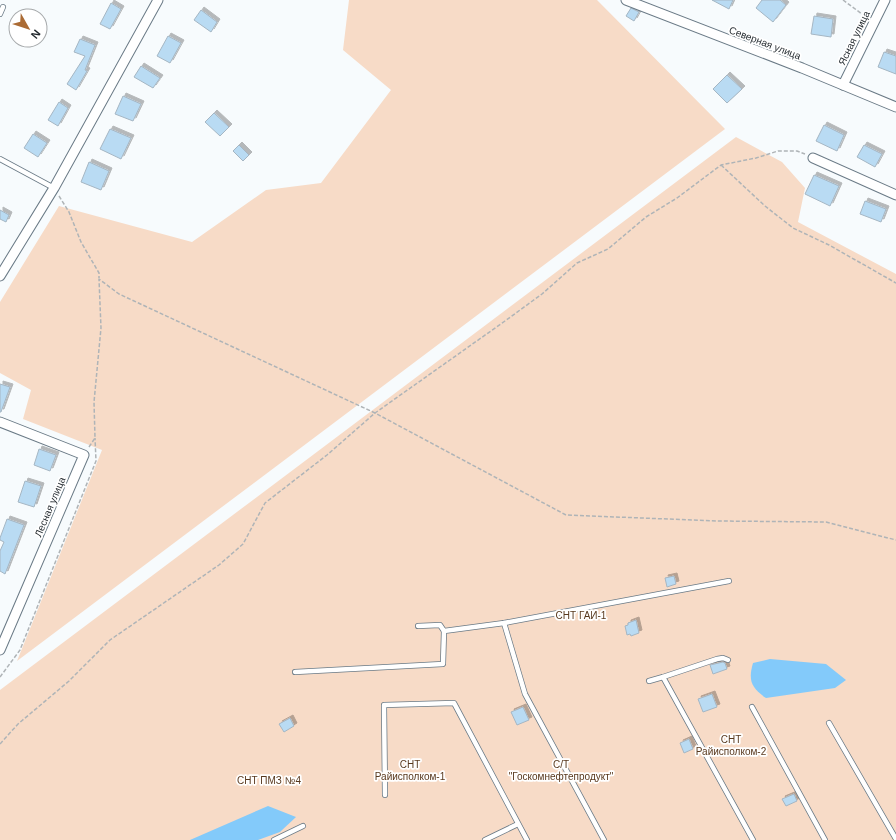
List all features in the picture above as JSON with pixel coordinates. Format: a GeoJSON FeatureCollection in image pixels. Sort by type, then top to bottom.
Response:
{"type":"FeatureCollection","features":[{"type":"Feature","properties":{"kind":"street"},"geometry":{"type":"LineString","coordinates":[[0,276],[54,188],[158,0]]}},
{"type":"Feature","properties":{"kind":"street","name":"Северная улица"},"geometry":{"type":"LineString","coordinates":[[626,0],[896,107]]}},
{"type":"Feature","properties":{"kind":"street","name":"Ясная улица"},"geometry":{"type":"LineString","coordinates":[[843,85],[885,0]]}},
{"type":"Feature","properties":{"kind":"street"},"geometry":{"type":"LineString","coordinates":[[813,158],[896,195]]}},
{"type":"Feature","properties":{"kind":"street"},"geometry":{"type":"LineString","coordinates":[[0,422],[84,455]]}},
{"type":"Feature","properties":{"kind":"street","name":"Лесная улица"},"geometry":{"type":"LineString","coordinates":[[0,650],[84,455]]}},
{"type":"Feature","properties":{"kind":"lane"},"geometry":{"type":"LineString","coordinates":[[0,14],[3,7]]}},
{"type":"Feature","properties":{"kind":"lane"},"geometry":{"type":"LineString","coordinates":[[0,159],[54,188]]}},
{"type":"Feature","properties":{"kind":"lane"},"geometry":{"type":"LineString","coordinates":[[444,631],[504,623],[729,581]]}},
{"type":"Feature","properties":{"kind":"lane"},"geometry":{"type":"LineString","coordinates":[[504,623],[525,694],[604,840]]}},
{"type":"Feature","properties":{"kind":"lane"},"geometry":{"type":"LineString","coordinates":[[296,672],[443,664],[444,631],[440,625],[418,626]]}},
{"type":"Feature","properties":{"kind":"lane"},"geometry":{"type":"LineString","coordinates":[[649,681],[717,659],[723,658],[728,660]]}},
{"type":"Feature","properties":{"kind":"lane"},"geometry":{"type":"LineString","coordinates":[[663,677],[753,840]]}},
{"type":"Feature","properties":{"kind":"lane"},"geometry":{"type":"LineString","coordinates":[[385,795],[384,705],[454,703],[527,840]]}},
{"type":"Feature","properties":{"kind":"lane"},"geometry":{"type":"LineString","coordinates":[[752,708],[825,840]]}},
{"type":"Feature","properties":{"kind":"lane"},"geometry":{"type":"LineString","coordinates":[[829,723],[896,839]]}},
{"type":"Feature","properties":{"kind":"lane"},"geometry":{"type":"LineString","coordinates":[[485,840],[518,824]]}},
{"type":"Feature","properties":{"kind":"lane"},"geometry":{"type":"LineString","coordinates":[[274,840],[303,826]]}},
{"type":"Feature","properties":{"kind":"path"},"geometry":{"type":"LineString","coordinates":[[843,0],[874,23]]}},
{"type":"Feature","properties":{"kind":"path"},"geometry":{"type":"LineString","coordinates":[[0,744],[18,724],[68,681],[110,640],[219,565],[243,544],[264,503],[327,455],[375,413],[542,294],[577,263],[608,249],[646,217],[677,198],[722,164],[756,158],[778,151],[797,151],[813,158]]}},
{"type":"Feature","properties":{"kind":"path"},"geometry":{"type":"LineString","coordinates":[[722,164],[765,206],[794,228],[896,283]]}},
{"type":"Feature","properties":{"kind":"path"},"geometry":{"type":"LineString","coordinates":[[0,676],[20,650],[96,461],[94,402],[101,328],[100,279],[99,273],[74,230],[69,212],[54,188]]}},
{"type":"Feature","properties":{"kind":"path"},"geometry":{"type":"LineString","coordinates":[[100,279],[119,294],[375,413],[566,515],[662,520],[826,522],[896,540]]}},
{"type":"Feature","properties":{"kind":"path"},"geometry":{"type":"LineString","coordinates":[[84,455],[95,438]]}},
{"type":"Feature","properties":{"kind":"green space"},"geometry":{"type":"Polygon","coordinates":[[[349,0],[597,0],[725,129],[17,661],[102,450],[23,419],[31,390],[0,373],[0,302],[59,206],[192,242],[266,190],[321,183],[391,90],[343,50],[349,0]]]}},
{"type":"Feature","properties":{"kind":"green space"},"geometry":{"type":"Polygon","coordinates":[[[736,137],[782,162],[805,188],[798,222],[896,274],[896,840],[0,840],[0,690],[736,137]]]}},
{"type":"Feature","properties":{"kind":"water"},"geometry":{"type":"Polygon","coordinates":[[[770,659],[826,664],[846,680],[835,688],[766,698],[754,687],[751,674],[753,663],[770,659]]]}},
{"type":"Feature","properties":{"kind":"water"},"geometry":{"type":"Polygon","coordinates":[[[268,806],[296,817],[280,832],[258,840],[190,840],[268,806]]]}},
{"type":"Feature","properties":{"kind":"building"},"geometry":{"type":"Polygon","coordinates":[[[712,0],[733,0],[729,9],[712,0]]]}},
{"type":"Feature","properties":{"kind":"building"},"geometry":{"type":"Polygon","coordinates":[[[762,0],[780,0],[786,5],[773,22],[756,8],[762,0]]]}},
{"type":"Feature","properties":{"kind":"building"},"geometry":{"type":"Polygon","coordinates":[[[111,3],[121,9],[110,29],[100,24],[111,3]]]}},
{"type":"Feature","properties":{"kind":"building"},"geometry":{"type":"Polygon","coordinates":[[[631,8],[639,12],[634,21],[626,16],[631,8]]]}},
{"type":"Feature","properties":{"kind":"building"},"geometry":{"type":"Polygon","coordinates":[[[201,10],[217,22],[211,32],[194,20],[201,10]]]}},
{"type":"Feature","properties":{"kind":"building"},"geometry":{"type":"Polygon","coordinates":[[[814,16],[833,19],[831,37],[811,34],[814,16]]]}},
{"type":"Feature","properties":{"kind":"building"},"geometry":{"type":"Polygon","coordinates":[[[168,36],[181,43],[170,63],[157,56],[168,36]]]}},
{"type":"Feature","properties":{"kind":"building"},"geometry":{"type":"Polygon","coordinates":[[[80,39],[95,45],[85,70],[87,71],[76,90],[67,84],[85,56],[74,52],[80,39]]]}},
{"type":"Feature","properties":{"kind":"building"},"geometry":{"type":"Polygon","coordinates":[[[884,52],[896,56],[896,74],[878,67],[884,52]]]}},
{"type":"Feature","properties":{"kind":"building"},"geometry":{"type":"Polygon","coordinates":[[[141,66],[160,78],[153,88],[134,77],[141,66]]]}},
{"type":"Feature","properties":{"kind":"building"},"geometry":{"type":"Polygon","coordinates":[[[727,75],[742,89],[727,103],[713,89],[727,75]]]}},
{"type":"Feature","properties":{"kind":"building"},"geometry":{"type":"Polygon","coordinates":[[[123,96],[141,104],[133,121],[115,114],[123,96]]]}},
{"type":"Feature","properties":{"kind":"building"},"geometry":{"type":"Polygon","coordinates":[[[59,102],[68,108],[58,126],[48,120],[59,102]]]}},
{"type":"Feature","properties":{"kind":"building"},"geometry":{"type":"Polygon","coordinates":[[[214,113],[229,127],[220,136],[205,122],[214,113]]]}},
{"type":"Feature","properties":{"kind":"building"},"geometry":{"type":"Polygon","coordinates":[[[824,125],[844,135],[837,151],[816,141],[824,125]]]}},
{"type":"Feature","properties":{"kind":"building"},"geometry":{"type":"Polygon","coordinates":[[[110,129],[131,138],[121,159],[100,149],[110,129]]]}},
{"type":"Feature","properties":{"kind":"building"},"geometry":{"type":"Polygon","coordinates":[[[33,134],[47,143],[38,157],[24,148],[33,134]]]}},
{"type":"Feature","properties":{"kind":"building"},"geometry":{"type":"Polygon","coordinates":[[[239,145],[249,155],[243,161],[233,151],[239,145]]]}},
{"type":"Feature","properties":{"kind":"building"},"geometry":{"type":"Polygon","coordinates":[[[864,145],[882,154],[875,167],[857,157],[864,145]]]}},
{"type":"Feature","properties":{"kind":"building"},"geometry":{"type":"Polygon","coordinates":[[[89,162],[109,171],[101,190],[81,182],[89,162]]]}},
{"type":"Feature","properties":{"kind":"building"},"geometry":{"type":"Polygon","coordinates":[[[814,175],[839,186],[830,206],[805,194],[814,175]]]}},
{"type":"Feature","properties":{"kind":"building"},"geometry":{"type":"Polygon","coordinates":[[[865,201],[886,209],[881,222],[860,214],[865,201]]]}},
{"type":"Feature","properties":{"kind":"building"},"geometry":{"type":"Polygon","coordinates":[[[0,210],[9,215],[6,222],[0,219],[0,210]]]}},
{"type":"Feature","properties":{"kind":"building"},"geometry":{"type":"Polygon","coordinates":[[[0,384],[10,387],[1,412],[0,412],[0,384]]]}},
{"type":"Feature","properties":{"kind":"building"},"geometry":{"type":"Polygon","coordinates":[[[39,449],[56,455],[50,471],[34,465],[39,449]]]}},
{"type":"Feature","properties":{"kind":"building"},"geometry":{"type":"Polygon","coordinates":[[[25,481],[41,486],[34,507],[18,502],[25,481]]]}},
{"type":"Feature","properties":{"kind":"building"},"geometry":{"type":"Polygon","coordinates":[[[7,519],[24,525],[5,574],[0,571],[0,551],[4,542],[0,540],[0,538],[7,519]]]}},
{"type":"Feature","properties":{"kind":"building"},"geometry":{"type":"Polygon","coordinates":[[[674,576],[676,584],[667,587],[665,578],[674,576]]]}},
{"type":"Feature","properties":{"kind":"building"},"geometry":{"type":"Polygon","coordinates":[[[636,620],[639,633],[631,636],[630,634],[627,635],[625,626],[636,620]]]}},
{"type":"Feature","properties":{"kind":"building"},"geometry":{"type":"Polygon","coordinates":[[[723,662],[725,663],[727,669],[713,674],[710,665],[723,662]]]}},
{"type":"Feature","properties":{"kind":"building"},"geometry":{"type":"Polygon","coordinates":[[[712,694],[717,707],[703,712],[698,699],[712,694]]]}},
{"type":"Feature","properties":{"kind":"building"},"geometry":{"type":"Polygon","coordinates":[[[523,707],[529,720],[517,725],[511,712],[523,707]]]}},
{"type":"Feature","properties":{"kind":"building"},"geometry":{"type":"Polygon","coordinates":[[[290,718],[294,726],[284,732],[279,724],[290,718]]]}},
{"type":"Feature","properties":{"kind":"building"},"geometry":{"type":"Polygon","coordinates":[[[689,739],[693,749],[684,753],[680,743],[689,739]]]}},
{"type":"Feature","properties":{"kind":"building"},"geometry":{"type":"Polygon","coordinates":[[[794,794],[797,801],[786,806],[782,799],[794,794]]]}},
{"type":"Feature","properties":{"kind":"park label","name":"СНТ ГАИ-1"},"geometry":{"type":"Point","coordinates":[581,615]}},
{"type":"Feature","properties":{"kind":"park label","name":"СНТ Райисполком-2"},"geometry":{"type":"Point","coordinates":[731,744]}},
{"type":"Feature","properties":{"kind":"park label","name":"СНТ Райисполком-1"},"geometry":{"type":"Point","coordinates":[410,770]}},
{"type":"Feature","properties":{"kind":"park label","name":"С/Т \"Госкомнефтепродукт\""},"geometry":{"type":"Point","coordinates":[561,770]}},
{"type":"Feature","properties":{"kind":"park label","name":"СНТ ПМЗ №4"},"geometry":{"type":"Point","coordinates":[269,780]}}]}
